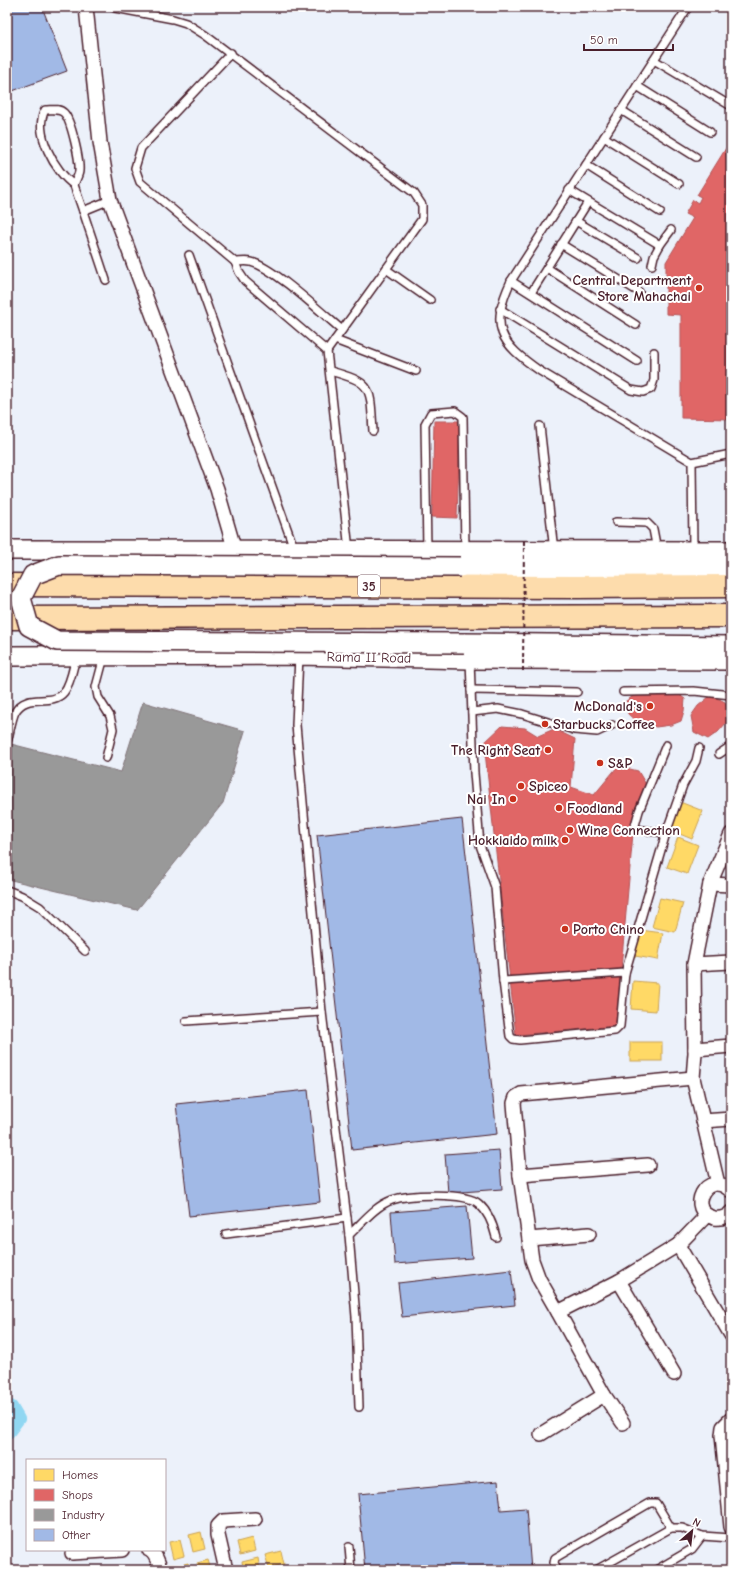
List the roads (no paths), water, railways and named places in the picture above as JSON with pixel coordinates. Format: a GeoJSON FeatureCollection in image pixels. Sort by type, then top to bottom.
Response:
{"type":"FeatureCollection","features":[{"type":"Feature","properties":{"kind":"highway","name":"35"},"geometry":{"type":"LineString","coordinates":[[7,585],[569,587],[731,586]]}},
{"type":"Feature","properties":{"kind":"highway","name":"35"},"geometry":{"type":"LineString","coordinates":[[7,618],[731,616]]}},
{"type":"Feature","properties":{"kind":"main road"},"geometry":{"type":"LineString","coordinates":[[7,550],[427,550],[463,559],[554,550],[731,551]]}},
{"type":"Feature","properties":{"kind":"main road"},"geometry":{"type":"LineString","coordinates":[[731,567],[463,559],[59,565],[33,575],[21,598],[30,626],[57,641],[467,651],[731,646]]}},
{"type":"Feature","properties":{"kind":"main road","name":"Rama II Road"},"geometry":{"type":"LineString","coordinates":[[7,656],[299,655],[467,651],[731,660]]}},
{"type":"Feature","properties":{"kind":"street"},"geometry":{"type":"LineString","coordinates":[[86,7],[100,142],[110,200],[217,488],[235,550]]}},
{"type":"Feature","properties":{"kind":"street"},"geometry":{"type":"LineString","coordinates":[[718,1184],[694,1078],[694,964],[710,884],[731,834]]}},
{"type":"Feature","properties":{"kind":"street"},"geometry":{"type":"LineString","coordinates":[[710,884],[731,885]]}},
{"type":"Feature","properties":{"kind":"street"},"geometry":{"type":"LineString","coordinates":[[694,964],[731,962]]}},
{"type":"Feature","properties":{"kind":"street"},"geometry":{"type":"LineString","coordinates":[[695,1049],[731,1046]]}},
{"type":"Feature","properties":{"kind":"street"},"geometry":{"type":"LineString","coordinates":[[623,1423],[604,1395],[539,1279],[532,1260],[520,1175],[514,1103],[516,1097],[521,1094],[694,1078]]}},
{"type":"Feature","properties":{"kind":"street"},"geometry":{"type":"LineString","coordinates":[[703,1122],[731,1119]]}},
{"type":"Feature","properties":{"kind":"street"},"geometry":{"type":"LineString","coordinates":[[520,1175],[648,1164]]}},
{"type":"Feature","properties":{"kind":"street"},"geometry":{"type":"LineString","coordinates":[[731,1190],[728,1187],[718,1184],[708,1187],[701,1195],[701,1206],[707,1215],[722,1218],[731,1213]]}},
{"type":"Feature","properties":{"kind":"street"},"geometry":{"type":"LineString","coordinates":[[558,1312],[619,1281],[678,1245],[707,1215]]}},
{"type":"Feature","properties":{"kind":"street"},"geometry":{"type":"LineString","coordinates":[[529,1239],[589,1234]]}},
{"type":"Feature","properties":{"kind":"street"},"geometry":{"type":"LineString","coordinates":[[678,1245],[731,1335]]}},
{"type":"Feature","properties":{"kind":"street"},"geometry":{"type":"LineString","coordinates":[[619,1281],[674,1374]]}},
{"type":"Feature","properties":{"kind":"street"},"geometry":{"type":"LineString","coordinates":[[541,1434],[604,1395]]}},
{"type":"Feature","properties":{"kind":"street"},"geometry":{"type":"LineString","coordinates":[[731,1419],[723,1427],[722,1435],[730,1494],[731,1527]]}},
{"type":"Feature","properties":{"kind":"street"},"geometry":{"type":"LineString","coordinates":[[226,1570],[218,1535],[218,1526],[223,1521],[255,1519]]}},
{"type":"Feature","properties":{"kind":"street"},"geometry":{"type":"LineString","coordinates":[[72,1553],[105,1551]]}},
{"type":"Feature","properties":{"kind":"street"},"geometry":{"type":"LineString","coordinates":[[152,1551],[157,1558],[161,1570]]}},
{"type":"Feature","properties":{"kind":"lane"},"geometry":{"type":"LineString","coordinates":[[688,7],[511,281],[502,299],[500,309],[500,326],[504,337],[521,357],[540,371],[692,462],[731,454]]}},
{"type":"Feature","properties":{"kind":"lane"},"geometry":{"type":"LineString","coordinates":[[115,8],[173,19],[186,23],[206,35],[414,193],[422,205],[422,219],[327,351]]}},
{"type":"Feature","properties":{"kind":"lane"},"geometry":{"type":"LineString","coordinates":[[231,53],[140,148],[135,168],[140,182],[236,262],[238,272],[245,281],[327,351],[349,550]]}},
{"type":"Feature","properties":{"kind":"lane"},"geometry":{"type":"LineString","coordinates":[[654,60],[731,106]]}},
{"type":"Feature","properties":{"kind":"lane"},"geometry":{"type":"LineString","coordinates":[[637,86],[710,132]]}},
{"type":"Feature","properties":{"kind":"lane"},"geometry":{"type":"LineString","coordinates":[[74,186],[79,171],[78,157],[68,120],[64,113],[57,109],[46,110],[42,117],[42,133],[54,164],[60,173],[74,186],[106,280]]}},
{"type":"Feature","properties":{"kind":"lane"},"geometry":{"type":"LineString","coordinates":[[621,110],[696,158]]}},
{"type":"Feature","properties":{"kind":"lane"},"geometry":{"type":"LineString","coordinates":[[604,137],[679,184]]}},
{"type":"Feature","properties":{"kind":"lane"},"geometry":{"type":"LineString","coordinates":[[586,165],[660,212]]}},
{"type":"Feature","properties":{"kind":"lane"},"geometry":{"type":"LineString","coordinates":[[569,190],[660,245]]}},
{"type":"Feature","properties":{"kind":"lane"},"geometry":{"type":"LineString","coordinates":[[83,210],[110,200]]}},
{"type":"Feature","properties":{"kind":"lane"},"geometry":{"type":"LineString","coordinates":[[531,293],[588,202]]}},
{"type":"Feature","properties":{"kind":"lane"},"geometry":{"type":"LineString","coordinates":[[576,221],[638,258]]}},
{"type":"Feature","properties":{"kind":"lane"},"geometry":{"type":"LineString","coordinates":[[652,265],[654,256],[671,230]]}},
{"type":"Feature","properties":{"kind":"lane"},"geometry":{"type":"LineString","coordinates":[[561,244],[639,292]]}},
{"type":"Feature","properties":{"kind":"lane"},"geometry":{"type":"LineString","coordinates":[[189,255],[295,550]]}},
{"type":"Feature","properties":{"kind":"lane"},"geometry":{"type":"LineString","coordinates":[[236,262],[251,262],[264,267],[342,330]]}},
{"type":"Feature","properties":{"kind":"lane"},"geometry":{"type":"LineString","coordinates":[[546,268],[636,325]]}},
{"type":"Feature","properties":{"kind":"lane"},"geometry":{"type":"LineString","coordinates":[[386,269],[430,300]]}},
{"type":"Feature","properties":{"kind":"lane"},"geometry":{"type":"LineString","coordinates":[[511,281],[637,361]]}},
{"type":"Feature","properties":{"kind":"lane"},"geometry":{"type":"LineString","coordinates":[[500,309],[631,390],[644,392],[651,389],[654,380],[654,352]]}},
{"type":"Feature","properties":{"kind":"lane"},"geometry":{"type":"LineString","coordinates":[[335,340],[416,371]]}},
{"type":"Feature","properties":{"kind":"lane"},"geometry":{"type":"LineString","coordinates":[[330,371],[352,377],[366,385],[370,397],[373,431]]}},
{"type":"Feature","properties":{"kind":"lane"},"geometry":{"type":"LineString","coordinates":[[427,550],[425,424],[432,413],[455,411],[463,417],[463,559]]}},
{"type":"Feature","properties":{"kind":"lane"},"geometry":{"type":"LineString","coordinates":[[540,426],[554,550]]}},
{"type":"Feature","properties":{"kind":"lane"},"geometry":{"type":"LineString","coordinates":[[692,462],[693,550]]}},
{"type":"Feature","properties":{"kind":"lane"},"geometry":{"type":"LineString","coordinates":[[616,522],[647,523],[653,529],[657,550]]}},
{"type":"Feature","properties":{"kind":"lane"},"geometry":{"type":"LineString","coordinates":[[467,651],[471,690],[474,773],[480,845],[495,887],[503,981],[510,1036],[514,1039],[520,1040],[615,1031],[620,1026],[625,973],[666,833],[683,785],[696,761],[699,748]]}},
{"type":"Feature","properties":{"kind":"lane"},"geometry":{"type":"LineString","coordinates":[[7,742],[15,713],[22,704],[30,700],[57,698],[64,692],[68,686],[76,655]]}},
{"type":"Feature","properties":{"kind":"lane"},"geometry":{"type":"LineString","coordinates":[[104,655],[96,687],[98,697],[110,716],[113,729],[106,758]]}},
{"type":"Feature","properties":{"kind":"lane"},"geometry":{"type":"LineString","coordinates":[[299,655],[296,725],[322,1012],[349,1235],[356,1317],[359,1407]]}},
{"type":"Feature","properties":{"kind":"lane"},"geometry":{"type":"LineString","coordinates":[[471,690],[577,692]]}},
{"type":"Feature","properties":{"kind":"lane"},"geometry":{"type":"LineString","coordinates":[[623,692],[694,691],[731,695]]}},
{"type":"Feature","properties":{"kind":"lane"},"geometry":{"type":"LineString","coordinates":[[472,712],[498,709],[504,710],[574,730],[597,732],[612,725]]}},
{"type":"Feature","properties":{"kind":"lane"},"geometry":{"type":"LineString","coordinates":[[666,744],[639,811],[634,829],[666,833]]}},
{"type":"Feature","properties":{"kind":"lane"},"geometry":{"type":"LineString","coordinates":[[719,754],[731,746]]}},
{"type":"Feature","properties":{"kind":"lane"},"geometry":{"type":"LineString","coordinates":[[7,890],[22,896],[40,907],[85,951]]}},
{"type":"Feature","properties":{"kind":"lane"},"geometry":{"type":"LineString","coordinates":[[503,981],[625,973]]}},
{"type":"Feature","properties":{"kind":"lane"},"geometry":{"type":"LineString","coordinates":[[186,1021],[322,1012]]}},
{"type":"Feature","properties":{"kind":"lane"},"geometry":{"type":"LineString","coordinates":[[349,1235],[374,1210],[392,1200],[426,1194],[468,1199],[479,1203],[492,1220],[496,1237]]}},
{"type":"Feature","properties":{"kind":"lane"},"geometry":{"type":"LineString","coordinates":[[226,1234],[347,1218]]}},
{"type":"Feature","properties":{"kind":"lane"},"geometry":{"type":"LineString","coordinates":[[557,1570],[554,1563],[555,1558],[650,1503],[656,1504],[671,1528]]}},
{"type":"Feature","properties":{"kind":"lane"},"geometry":{"type":"LineString","coordinates":[[596,1570],[671,1528],[682,1528],[702,1536],[731,1538]]}},
{"type":"Feature","properties":{"kind":"lane"},"geometry":{"type":"LineString","coordinates":[[656,1570],[692,1549],[702,1536]]}},
{"type":"Feature","properties":{"kind":"lane"},"geometry":{"type":"LineString","coordinates":[[349,1547],[351,1570]]}},
{"type":"Feature","properties":{"kind":"waterway"},"geometry":{"type":"LineString","coordinates":[[7,1404],[12,1407],[19,1419],[7,1435]]}},
{"type":"Feature","properties":{"kind":"place","name":"Central Department Store Mahachai"},"geometry":{"type":"Point","coordinates":[699,288]}},
{"type":"Feature","properties":{"kind":"place","name":"McDonald's"},"geometry":{"type":"Point","coordinates":[650,706]}},
{"type":"Feature","properties":{"kind":"place","name":"Starbucks Coffee"},"geometry":{"type":"Point","coordinates":[545,724]}},
{"type":"Feature","properties":{"kind":"place","name":"The Right Seat"},"geometry":{"type":"Point","coordinates":[548,750]}},
{"type":"Feature","properties":{"kind":"place","name":"S&P"},"geometry":{"type":"Point","coordinates":[600,763]}},
{"type":"Feature","properties":{"kind":"place","name":"Spiceo"},"geometry":{"type":"Point","coordinates":[521,786]}},
{"type":"Feature","properties":{"kind":"place","name":"Nai In"},"geometry":{"type":"Point","coordinates":[513,799]}},
{"type":"Feature","properties":{"kind":"place","name":"Foodland"},"geometry":{"type":"Point","coordinates":[559,808]}},
{"type":"Feature","properties":{"kind":"place","name":"Wine Connection"},"geometry":{"type":"Point","coordinates":[570,830]}},
{"type":"Feature","properties":{"kind":"place","name":"Hokkiaido milk"},"geometry":{"type":"Point","coordinates":[565,840]}},
{"type":"Feature","properties":{"kind":"place","name":"Porto Chino"},"geometry":{"type":"Point","coordinates":[565,929]}}]}
